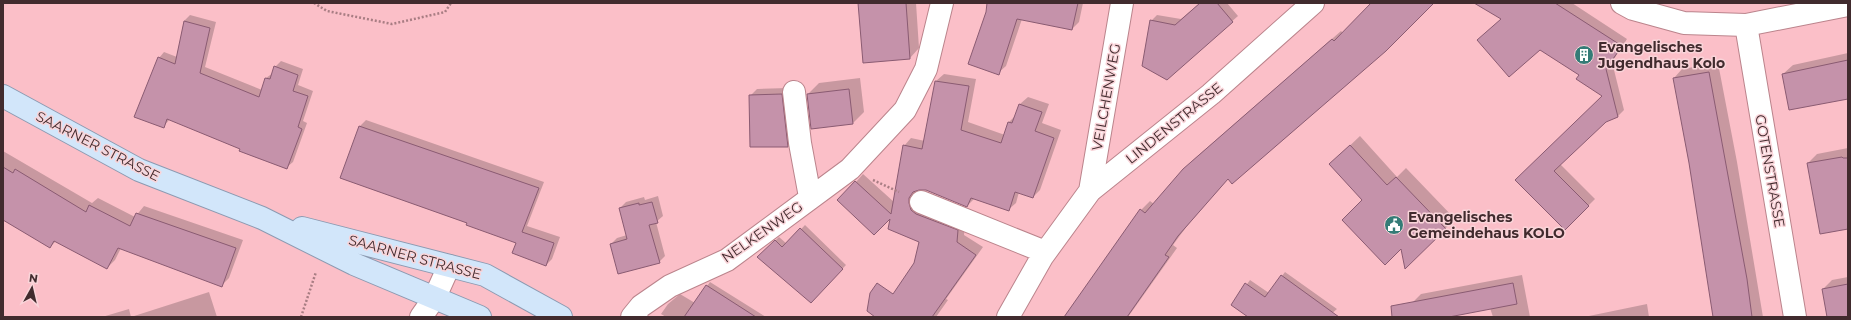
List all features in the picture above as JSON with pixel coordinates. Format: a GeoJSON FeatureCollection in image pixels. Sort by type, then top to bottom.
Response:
{"type":"FeatureCollection","features":[{"type":"Feature","properties":{"kind":"main road","name":"SAARNER STRASSE"},"geometry":{"type":"LineString","coordinates":[[3,96],[139,170],[262,218],[354,264],[480,317]]}},
{"type":"Feature","properties":{"kind":"main road","name":"SAARNER STRASSE"},"geometry":{"type":"LineString","coordinates":[[262,218],[486,275],[561,317]]}},
{"type":"Feature","properties":{"kind":"street","name":"NELKENWEG"},"geometry":{"type":"LineString","coordinates":[[632,317],[641,306],[670,286],[727,260],[850,169],[905,110],[926,69],[942,3]]}},
{"type":"Feature","properties":{"kind":"street","name":"VEILCHENWEG"},"geometry":{"type":"LineString","coordinates":[[1090,191],[1122,3]]}},
{"type":"Feature","properties":{"kind":"street","name":"LINDENSTRASSE"},"geometry":{"type":"LineString","coordinates":[[1008,317],[1045,252],[1090,191],[1211,94],[1313,3]]}},
{"type":"Feature","properties":{"kind":"street"},"geometry":{"type":"LineString","coordinates":[[1622,3],[1633,9],[1684,23],[1746,25],[1848,5]]}},
{"type":"Feature","properties":{"kind":"street","name":"GOTENSTRASSE"},"geometry":{"type":"LineString","coordinates":[[1746,25],[1795,317]]}},
{"type":"Feature","properties":{"kind":"street"},"geometry":{"type":"LineString","coordinates":[[794,92],[800,142],[810,198]]}},
{"type":"Feature","properties":{"kind":"street"},"geometry":{"type":"LineString","coordinates":[[922,202],[1045,252]]}},
{"type":"Feature","properties":{"kind":"street"},"geometry":{"type":"LineString","coordinates":[[421,317],[435,297],[449,266]]}},
{"type":"Feature","properties":{"kind":"path"},"geometry":{"type":"LineString","coordinates":[[314,3],[327,11],[392,24],[445,12],[451,3]]}},
{"type":"Feature","properties":{"kind":"path"},"geometry":{"type":"LineString","coordinates":[[850,169],[922,202]]}},
{"type":"Feature","properties":{"kind":"path"},"geometry":{"type":"LineString","coordinates":[[301,317],[324,249]]}},
{"type":"Feature","properties":{"kind":"building"},"geometry":{"type":"Polygon","coordinates":[[[858,3],[906,3],[910,59],[863,63],[858,3]]]}},
{"type":"Feature","properties":{"kind":"building"},"geometry":{"type":"Polygon","coordinates":[[[987,3],[1078,3],[1072,30],[1017,19],[999,75],[968,64],[986,12],[987,3]]]}},
{"type":"Feature","properties":{"kind":"building"},"geometry":{"type":"Polygon","coordinates":[[[1200,3],[1217,3],[1233,22],[1167,80],[1142,66],[1150,20],[1175,25],[1200,3]]]}},
{"type":"Feature","properties":{"kind":"building"},"geometry":{"type":"Polygon","coordinates":[[[1371,3],[1434,3],[1386,51],[1232,184],[1228,179],[1178,236],[1165,255],[1169,257],[1127,317],[1064,317],[1140,209],[1145,213],[1183,169],[1332,39],[1334,41],[1371,3]]]}},
{"type":"Feature","properties":{"kind":"building"},"geometry":{"type":"Polygon","coordinates":[[[1474,3],[1555,3],[1622,46],[1606,69],[1618,117],[1606,122],[1554,171],[1589,206],[1565,230],[1515,180],[1602,96],[1576,79],[1579,75],[1540,50],[1509,77],[1477,40],[1501,19],[1474,3]]]}},
{"type":"Feature","properties":{"kind":"building"},"geometry":{"type":"Polygon","coordinates":[[[184,21],[210,28],[200,73],[259,97],[265,78],[270,79],[274,66],[298,75],[293,91],[308,96],[298,127],[302,129],[287,169],[239,151],[240,149],[167,119],[164,128],[134,117],[158,57],[175,64],[184,21]]]}},
{"type":"Feature","properties":{"kind":"building"},"geometry":{"type":"Polygon","coordinates":[[[1848,60],[1848,99],[1789,110],[1782,74],[1848,60]]]}},
{"type":"Feature","properties":{"kind":"building"},"geometry":{"type":"Polygon","coordinates":[[[1709,72],[1747,279],[1752,317],[1713,317],[1689,163],[1673,78],[1709,72]]]}},
{"type":"Feature","properties":{"kind":"building"},"geometry":{"type":"Polygon","coordinates":[[[935,81],[969,86],[961,130],[1001,143],[1008,122],[1012,123],[1019,104],[1042,112],[1035,131],[1054,138],[1033,198],[1015,192],[1009,211],[971,198],[967,207],[926,190],[913,192],[909,198],[911,210],[916,214],[958,230],[957,242],[976,255],[932,317],[875,317],[867,311],[870,293],[877,283],[893,294],[914,263],[919,242],[888,229],[890,219],[874,235],[837,200],[855,181],[891,214],[903,145],[922,149],[935,81]]]}},
{"type":"Feature","properties":{"kind":"building"},"geometry":{"type":"Polygon","coordinates":[[[849,89],[853,124],[811,129],[807,94],[849,89]]]}},
{"type":"Feature","properties":{"kind":"building"},"geometry":{"type":"Polygon","coordinates":[[[782,94],[788,147],[750,147],[749,95],[782,94]]]}},
{"type":"Feature","properties":{"kind":"building"},"geometry":{"type":"Polygon","coordinates":[[[359,126],[539,188],[522,232],[554,243],[546,266],[512,253],[516,243],[466,225],[467,223],[340,178],[359,126]]]}},
{"type":"Feature","properties":{"kind":"building","name":"Evangelisches Gemeindehaus KOLO"},"geometry":{"type":"Polygon","coordinates":[[[1350,145],[1387,185],[1396,177],[1446,229],[1405,269],[1401,249],[1385,265],[1342,220],[1362,200],[1329,164],[1350,145]]]}},
{"type":"Feature","properties":{"kind":"building"},"geometry":{"type":"Polygon","coordinates":[[[1842,157],[1848,158],[1848,229],[1820,234],[1807,163],[1842,157]]]}},
{"type":"Feature","properties":{"kind":"building"},"geometry":{"type":"Polygon","coordinates":[[[3,167],[13,173],[15,169],[86,212],[89,205],[130,226],[136,213],[236,248],[222,287],[118,248],[107,269],[54,241],[50,248],[3,220],[3,167]]]}},
{"type":"Feature","properties":{"kind":"building"},"geometry":{"type":"Polygon","coordinates":[[[652,202],[658,223],[649,225],[660,263],[618,274],[610,244],[627,239],[619,208],[639,203],[639,205],[652,202]]]}},
{"type":"Feature","properties":{"kind":"building"},"geometry":{"type":"Polygon","coordinates":[[[800,228],[843,269],[811,303],[757,257],[775,240],[782,247],[800,228]]]}},
{"type":"Feature","properties":{"kind":"building"},"geometry":{"type":"Polygon","coordinates":[[[1281,275],[1339,317],[1248,317],[1231,305],[1245,283],[1265,297],[1281,275]]]}},
{"type":"Feature","properties":{"kind":"building"},"geometry":{"type":"Polygon","coordinates":[[[1513,283],[1517,304],[1449,317],[1392,317],[1391,306],[1513,283]]]}},
{"type":"Feature","properties":{"kind":"building"},"geometry":{"type":"Polygon","coordinates":[[[1848,284],[1848,317],[1827,317],[1822,289],[1848,284]]]}},
{"type":"Feature","properties":{"kind":"building"},"geometry":{"type":"Polygon","coordinates":[[[706,285],[756,317],[684,317],[706,285]]]}},
{"type":"Feature","properties":{"kind":"place","name":"Evangelisches Jugendhaus Kolo"},"geometry":{"type":"Point","coordinates":[1584,55]}},
{"type":"Feature","properties":{"kind":"place","name":"Evangelisches Gemeindehaus KOLO"},"geometry":{"type":"Point","coordinates":[1394,225]}}]}
